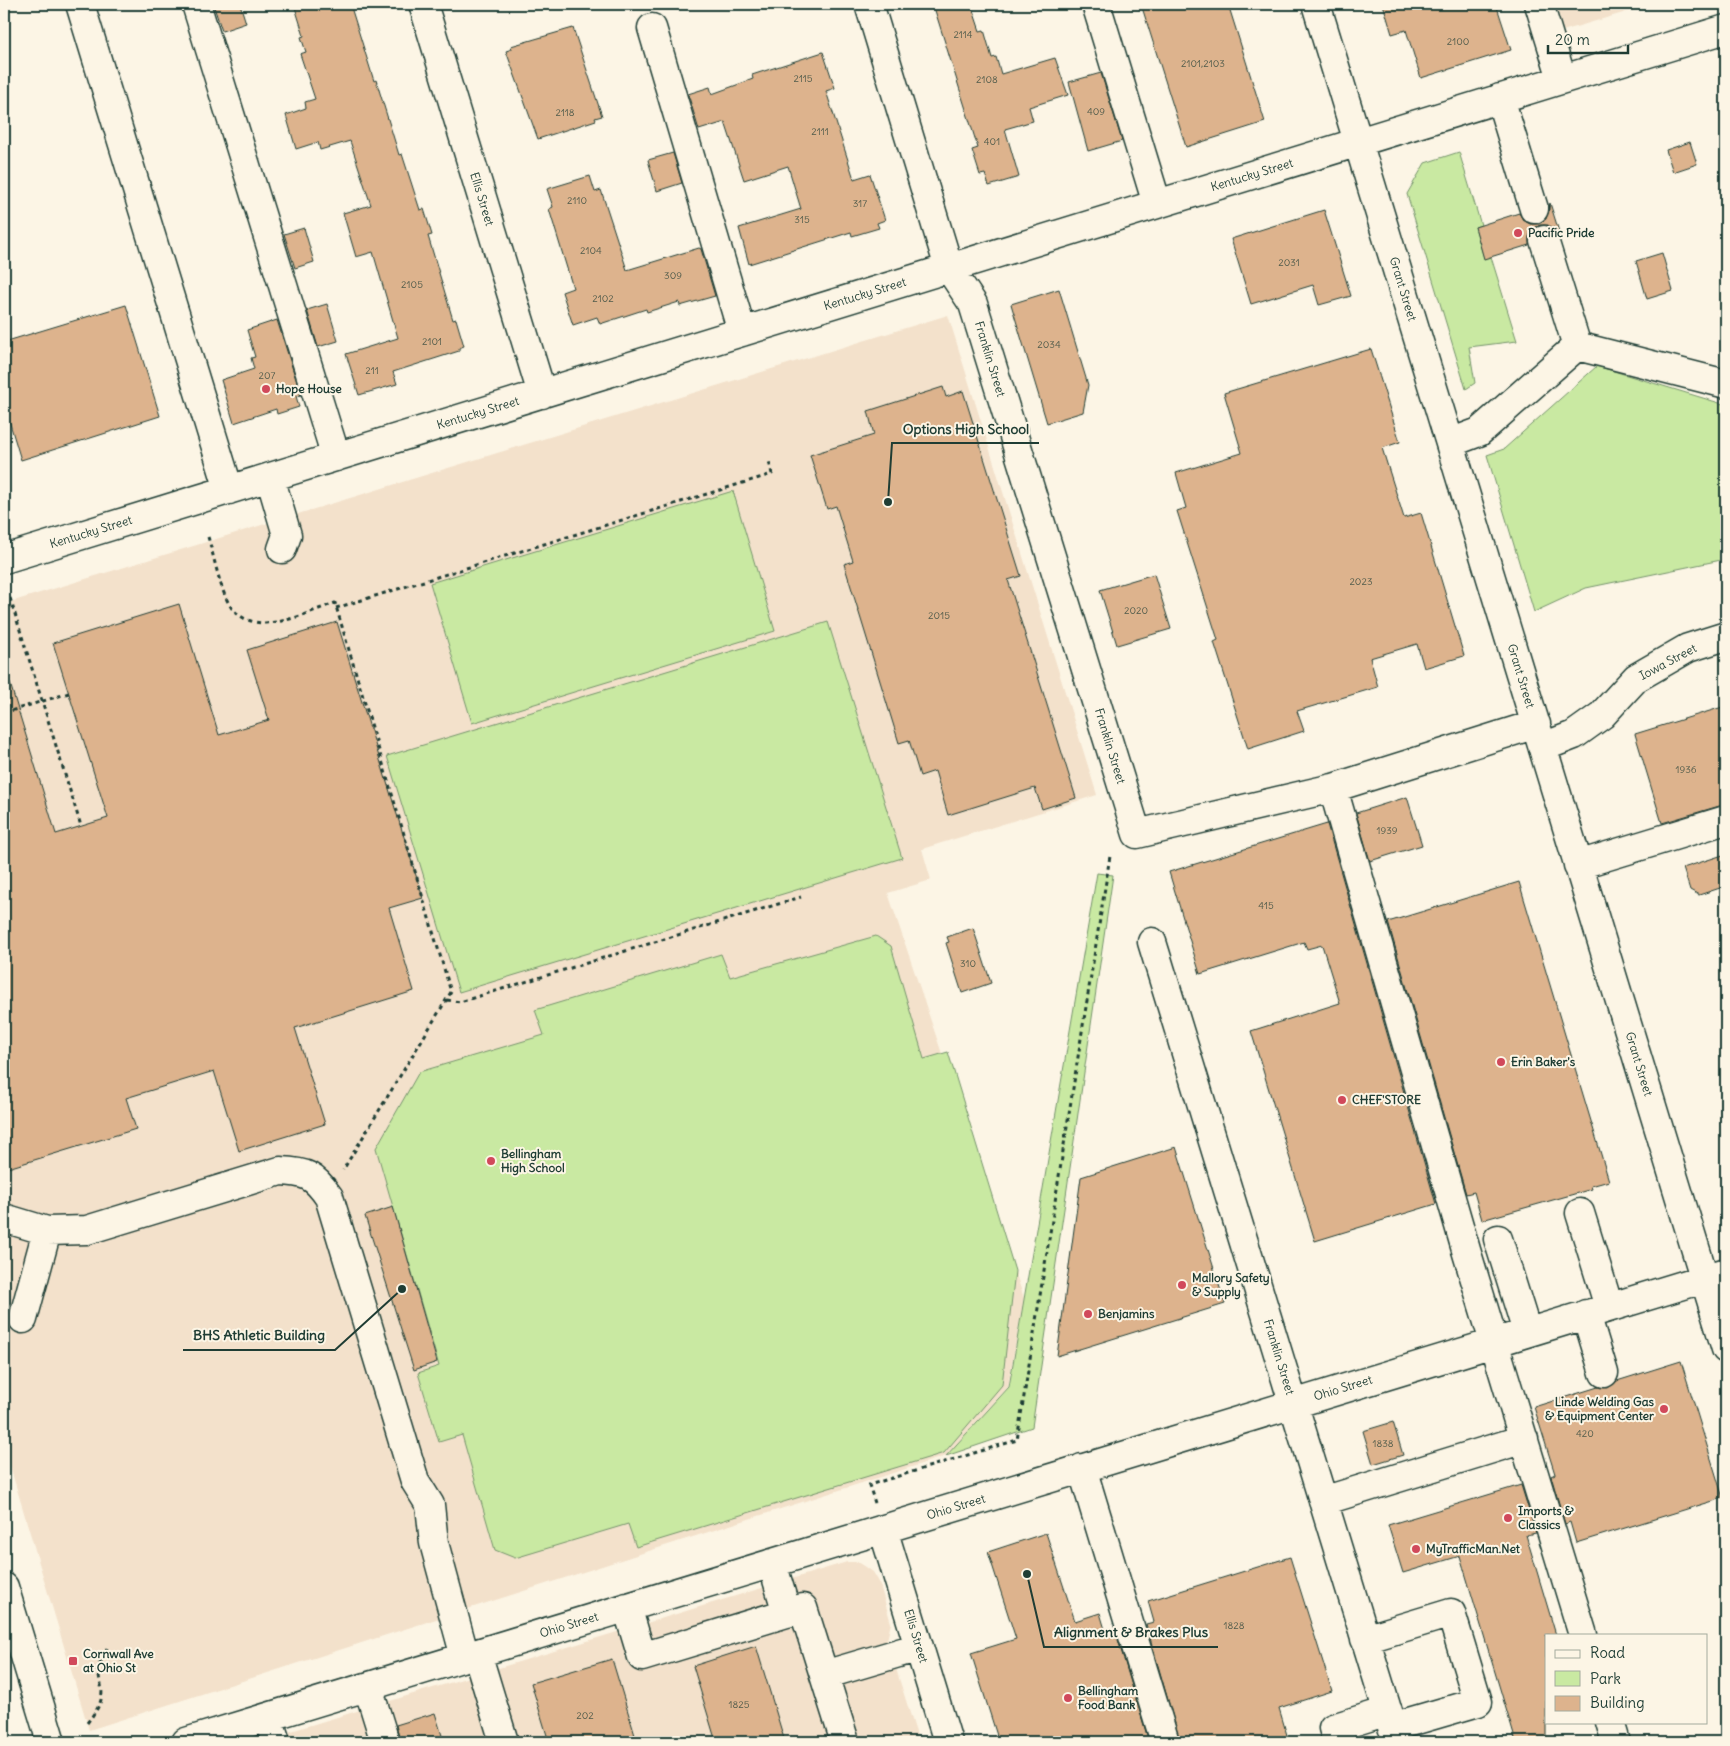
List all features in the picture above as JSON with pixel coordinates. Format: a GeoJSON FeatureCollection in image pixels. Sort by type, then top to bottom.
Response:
{"type":"FeatureCollection","features":[{"type":"Feature","properties":{"kind":"street"},"geometry":{"type":"LineString","coordinates":[[80,4],[229,490]]}},
{"type":"Feature","properties":{"kind":"street"},"geometry":{"type":"LineString","coordinates":[[196,4],[336,457]]}},
{"type":"Feature","properties":{"kind":"street","name":"Ellis Street"},"geometry":{"type":"LineString","coordinates":[[423,4],[542,394]]}},
{"type":"Feature","properties":{"kind":"street","name":"Franklin Street"},"geometry":{"type":"LineString","coordinates":[[869,4],[949,268],[973,304],[1137,834]]}},
{"type":"Feature","properties":{"kind":"street"},"geometry":{"type":"LineString","coordinates":[[1096,4],[1157,204]]}},
{"type":"Feature","properties":{"kind":"street","name":"Grant Street"},"geometry":{"type":"LineString","coordinates":[[1316,4],[1578,865],[1715,1275],[1726,1349]]}},
{"type":"Feature","properties":{"kind":"street"},"geometry":{"type":"LineString","coordinates":[[1539,4],[1562,79]]}},
{"type":"Feature","properties":{"kind":"street"},"geometry":{"type":"LineString","coordinates":[[652,28],[742,332]]}},
{"type":"Feature","properties":{"kind":"street","name":"Kentucky Street"},"geometry":{"type":"LineString","coordinates":[[4,559],[1726,29]]}},
{"type":"Feature","properties":{"kind":"street"},"geometry":{"type":"LineString","coordinates":[[1500,98],[1534,209]]}},
{"type":"Feature","properties":{"kind":"street"},"geometry":{"type":"LineString","coordinates":[[1544,240],[1577,346]]}},
{"type":"Feature","properties":{"kind":"street"},"geometry":{"type":"LineString","coordinates":[[1450,443],[1480,432],[1577,346]]}},
{"type":"Feature","properties":{"kind":"street"},"geometry":{"type":"LineString","coordinates":[[1577,346],[1726,384]]}},
{"type":"Feature","properties":{"kind":"street"},"geometry":{"type":"LineString","coordinates":[[270,477],[287,535],[282,549]]}},
{"type":"Feature","properties":{"kind":"street","name":"Iowa Street"},"geometry":{"type":"LineString","coordinates":[[1137,834],[1333,788],[1539,736],[1574,735],[1602,715],[1636,678],[1688,648],[1726,637]]}},
{"type":"Feature","properties":{"kind":"street"},"geometry":{"type":"LineString","coordinates":[[1333,788],[1494,1342],[1584,1634]]}},
{"type":"Feature","properties":{"kind":"street"},"geometry":{"type":"LineString","coordinates":[[1578,865],[1726,820]]}},
{"type":"Feature","properties":{"kind":"street","name":"Franklin Street"},"geometry":{"type":"LineString","coordinates":[[1152,942],[1392,1727]]}},
{"type":"Feature","properties":{"kind":"street"},"geometry":{"type":"LineString","coordinates":[[4,1218],[47,1232],[87,1230],[280,1171],[300,1172],[317,1180],[329,1197],[415,1481],[430,1505],[434,1543],[471,1655],[504,1742]]}},
{"type":"Feature","properties":{"kind":"street"},"geometry":{"type":"LineString","coordinates":[[1580,1213],[1597,1311],[1604,1372]]}},
{"type":"Feature","properties":{"kind":"street"},"geometry":{"type":"LineString","coordinates":[[23,1319],[47,1232]]}},
{"type":"Feature","properties":{"kind":"street"},"geometry":{"type":"LineString","coordinates":[[1498,1239],[1527,1332]]}},
{"type":"Feature","properties":{"kind":"street","name":"Ohio Street"},"geometry":{"type":"LineString","coordinates":[[186,1742],[272,1730],[368,1687],[1715,1275]]}},
{"type":"Feature","properties":{"kind":"street"},"geometry":{"type":"LineString","coordinates":[[1323,1501],[1524,1439]]}},
{"type":"Feature","properties":{"kind":"street"},"geometry":{"type":"LineString","coordinates":[[1082,1468],[1165,1742]]}},
{"type":"Feature","properties":{"kind":"street","name":"Ellis Street"},"geometry":{"type":"LineString","coordinates":[[883,1529],[919,1647],[944,1741]]}},
{"type":"Feature","properties":{"kind":"street"},"geometry":{"type":"LineString","coordinates":[[772,1563],[787,1613]]}},
{"type":"Feature","properties":{"kind":"street"},"geometry":{"type":"LineString","coordinates":[[4,1587],[51,1742]]}},
{"type":"Feature","properties":{"kind":"street"},"geometry":{"type":"LineString","coordinates":[[627,1608],[642,1657],[803,1608],[845,1742]]}},
{"type":"Feature","properties":{"kind":"street"},"geometry":{"type":"LineString","coordinates":[[1337,1742],[1333,1728],[1392,1727],[1478,1702],[1451,1613],[1365,1639]]}},
{"type":"Feature","properties":{"kind":"street"},"geometry":{"type":"LineString","coordinates":[[824,1675],[919,1647]]}},
{"type":"Feature","properties":{"kind":"street"},"geometry":{"type":"LineString","coordinates":[[368,1687],[385,1742]]}},
{"type":"Feature","properties":{"kind":"street"},"geometry":{"type":"LineString","coordinates":[[1611,1724],[1616,1742]]}},
{"type":"Feature","properties":{"kind":"path"},"geometry":{"type":"LineString","coordinates":[[336,608],[772,474],[768,461]]}},
{"type":"Feature","properties":{"kind":"path"},"geometry":{"type":"LineString","coordinates":[[208,537],[225,593],[231,607],[242,617],[255,623],[268,624],[335,603],[451,992],[343,1171]]}},
{"type":"Feature","properties":{"kind":"path"},"geometry":{"type":"LineString","coordinates":[[10,598],[81,826]]}},
{"type":"Feature","properties":{"kind":"path"},"geometry":{"type":"LineString","coordinates":[[4,713],[69,693]]}},
{"type":"Feature","properties":{"kind":"path"},"geometry":{"type":"LineString","coordinates":[[883,1529],[869,1485],[1017,1440],[1110,856]]}},
{"type":"Feature","properties":{"kind":"path"},"geometry":{"type":"LineString","coordinates":[[447,1000],[460,1002],[801,897]]}},
{"type":"Feature","properties":{"kind":"path"},"geometry":{"type":"LineString","coordinates":[[87,1723],[100,1702],[104,1691],[97,1670],[107,1648]]}},
{"type":"Feature","properties":{"kind":"shaded area"},"geometry":{"type":"Polygon","coordinates":[[[1540,4],[1653,4],[1549,35],[1540,4]]]}},
{"type":"Feature","properties":{"kind":"shaded area","name":"Bellingham High School"},"geometry":{"type":"Polygon","coordinates":[[[948,315],[1097,795],[922,849],[931,880],[888,893],[1024,1298],[1008,1387],[946,1456],[89,1730],[4,1446],[4,604],[948,315]]]}},
{"type":"Feature","properties":{"kind":"shaded area"},"geometry":{"type":"Polygon","coordinates":[[[847,1562],[858,1562],[873,1572],[879,1582],[891,1623],[887,1640],[919,1742],[255,1742],[847,1562]]]}},
{"type":"Feature","properties":{"kind":"green space"},"geometry":{"type":"Polygon","coordinates":[[[1459,152],[1481,225],[1475,227],[1484,258],[1491,257],[1517,341],[1469,347],[1475,383],[1466,389],[1407,194],[1425,163],[1459,152]]]}},
{"type":"Feature","properties":{"kind":"green space"},"geometry":{"type":"Polygon","coordinates":[[[1597,366],[1726,405],[1726,576],[1721,560],[1586,588],[1534,612],[1487,455],[1504,449],[1597,366]]]}},
{"type":"Feature","properties":{"kind":"green space"},"geometry":{"type":"Polygon","coordinates":[[[733,491],[775,631],[472,723],[430,583],[733,491]]]}},
{"type":"Feature","properties":{"kind":"green space"},"geometry":{"type":"Polygon","coordinates":[[[828,622],[902,858],[459,992],[387,756],[828,622]]]}},
{"type":"Feature","properties":{"kind":"green space"},"geometry":{"type":"Polygon","coordinates":[[[1097,873],[1113,875],[1032,1427],[946,1456],[1009,1387],[1097,873]]]}},
{"type":"Feature","properties":{"kind":"green space"},"geometry":{"type":"Polygon","coordinates":[[[876,936],[891,946],[924,1059],[948,1052],[1015,1271],[1002,1385],[944,1453],[636,1547],[628,1524],[515,1558],[495,1550],[462,1435],[439,1442],[418,1373],[439,1366],[376,1148],[419,1072],[544,1035],[535,1010],[721,954],[730,977],[876,936]]]}},
{"type":"Feature","properties":{"kind":"building"},"geometry":{"type":"Polygon","coordinates":[[[213,4],[240,4],[246,23],[222,31],[213,4]]]}},
{"type":"Feature","properties":{"kind":"building"},"geometry":{"type":"Polygon","coordinates":[[[294,4],[350,4],[399,155],[402,154],[420,210],[424,209],[432,235],[428,236],[453,320],[456,319],[464,346],[459,348],[459,351],[393,372],[397,384],[359,395],[346,354],[398,338],[373,252],[356,257],[343,213],[371,205],[350,141],[320,150],[318,142],[296,149],[286,115],[306,108],[305,102],[315,99],[300,54],[306,52],[301,37],[304,36],[294,4]]]}},
{"type":"Feature","properties":{"kind":"building"},"geometry":{"type":"Polygon","coordinates":[[[933,4],[971,4],[980,31],[984,30],[992,58],[996,57],[1001,74],[1055,58],[1068,95],[1029,107],[1033,121],[1005,129],[1019,177],[989,186],[985,174],[980,175],[972,150],[978,148],[933,4]]]}},
{"type":"Feature","properties":{"kind":"building"},"geometry":{"type":"Polygon","coordinates":[[[1141,4],[1228,4],[1265,122],[1186,147],[1141,4]]]}},
{"type":"Feature","properties":{"kind":"building"},"geometry":{"type":"Polygon","coordinates":[[[1383,4],[1496,4],[1511,50],[1421,78],[1406,30],[1392,34],[1383,4]]]}},
{"type":"Feature","properties":{"kind":"building"},"geometry":{"type":"Polygon","coordinates":[[[573,28],[602,116],[595,118],[596,120],[538,139],[506,51],[512,49],[511,46],[573,28]]]}},
{"type":"Feature","properties":{"kind":"building"},"geometry":{"type":"Polygon","coordinates":[[[823,52],[835,88],[826,91],[854,179],[870,174],[885,220],[877,223],[879,228],[852,236],[851,232],[749,264],[739,228],[801,209],[788,166],[744,180],[725,122],[699,130],[688,94],[710,87],[712,94],[753,79],[752,75],[823,52]]]}},
{"type":"Feature","properties":{"kind":"building"},"geometry":{"type":"Polygon","coordinates":[[[1101,73],[1122,141],[1088,151],[1069,82],[1101,73]]]}},
{"type":"Feature","properties":{"kind":"building"},"geometry":{"type":"Polygon","coordinates":[[[1690,142],[1697,164],[1673,172],[1666,150],[1690,142]]]}},
{"type":"Feature","properties":{"kind":"building"},"geometry":{"type":"Polygon","coordinates":[[[673,153],[682,183],[657,191],[648,160],[673,153]]]}},
{"type":"Feature","properties":{"kind":"building"},"geometry":{"type":"Polygon","coordinates":[[[590,176],[595,192],[601,190],[627,270],[699,248],[701,249],[715,296],[680,306],[679,302],[647,312],[646,309],[600,324],[597,317],[573,325],[562,292],[573,288],[549,209],[553,207],[547,189],[590,176]]]}},
{"type":"Feature","properties":{"kind":"building"},"geometry":{"type":"Polygon","coordinates":[[[1550,203],[1560,235],[1548,225],[1540,225],[1532,230],[1529,237],[1529,245],[1484,259],[1475,227],[1519,213],[1523,220],[1530,224],[1539,224],[1546,219],[1550,203]]]}},
{"type":"Feature","properties":{"kind":"building"},"geometry":{"type":"Polygon","coordinates":[[[1324,210],[1351,296],[1319,305],[1313,285],[1251,304],[1231,239],[1324,210]]]}},
{"type":"Feature","properties":{"kind":"building"},"geometry":{"type":"Polygon","coordinates":[[[304,228],[314,262],[295,268],[284,234],[304,228]]]}},
{"type":"Feature","properties":{"kind":"building"},"geometry":{"type":"Polygon","coordinates":[[[1662,253],[1673,291],[1647,299],[1636,261],[1662,253]]]}},
{"type":"Feature","properties":{"kind":"building"},"geometry":{"type":"Polygon","coordinates":[[[1059,289],[1088,385],[1083,412],[1047,423],[1011,304],[1059,289]]]}},
{"type":"Feature","properties":{"kind":"building"},"geometry":{"type":"Polygon","coordinates":[[[327,304],[338,341],[318,347],[307,310],[327,304]]]}},
{"type":"Feature","properties":{"kind":"building"},"geometry":{"type":"Polygon","coordinates":[[[126,305],[160,416],[21,460],[4,404],[4,342],[126,305]]]}},
{"type":"Feature","properties":{"kind":"building"},"geometry":{"type":"Polygon","coordinates":[[[277,320],[301,395],[296,396],[299,407],[277,414],[276,409],[234,423],[221,380],[254,369],[251,358],[255,357],[247,330],[277,320]]]}},
{"type":"Feature","properties":{"kind":"building"},"geometry":{"type":"Polygon","coordinates":[[[1371,349],[1400,442],[1382,448],[1404,518],[1421,513],[1464,656],[1424,668],[1417,644],[1370,658],[1378,687],[1297,711],[1304,731],[1248,749],[1214,642],[1218,640],[1177,511],[1186,508],[1176,473],[1242,453],[1224,393],[1371,349]]]}},
{"type":"Feature","properties":{"kind":"building"},"geometry":{"type":"Polygon","coordinates":[[[943,387],[946,397],[963,391],[1021,576],[1008,580],[1076,798],[1042,809],[1035,788],[948,815],[935,771],[920,776],[909,740],[899,743],[844,564],[853,561],[836,506],[827,509],[810,455],[874,435],[868,411],[943,387]]]}},
{"type":"Feature","properties":{"kind":"building"},"geometry":{"type":"Polygon","coordinates":[[[1154,574],[1171,629],[1117,645],[1100,590],[1154,574]]]}},
{"type":"Feature","properties":{"kind":"building"},"geometry":{"type":"Polygon","coordinates":[[[179,604],[219,735],[269,720],[247,650],[337,622],[423,898],[389,908],[414,991],[295,1028],[325,1124],[239,1151],[214,1071],[126,1098],[136,1129],[8,1168],[4,1154],[4,680],[9,680],[56,834],[108,818],[53,643],[179,604]]]}},
{"type":"Feature","properties":{"kind":"building"},"geometry":{"type":"Polygon","coordinates":[[[1726,706],[1726,804],[1662,823],[1635,734],[1726,706]]]}},
{"type":"Feature","properties":{"kind":"building"},"geometry":{"type":"Polygon","coordinates":[[[1407,797],[1422,845],[1370,861],[1356,813],[1407,797]]]}},
{"type":"Feature","properties":{"kind":"building"},"geometry":{"type":"Polygon","coordinates":[[[1327,824],[1436,1204],[1315,1241],[1251,1031],[1340,1003],[1322,945],[1307,949],[1304,942],[1200,974],[1169,872],[1327,824]]]}},
{"type":"Feature","properties":{"kind":"building"},"geometry":{"type":"Polygon","coordinates":[[[1726,854],[1726,886],[1699,895],[1690,890],[1683,868],[1726,854]]]}},
{"type":"Feature","properties":{"kind":"building"},"geometry":{"type":"Polygon","coordinates":[[[1519,882],[1609,1181],[1591,1186],[1592,1189],[1482,1220],[1474,1192],[1466,1194],[1388,922],[1519,882]]]}},
{"type":"Feature","properties":{"kind":"building"},"geometry":{"type":"Polygon","coordinates":[[[973,928],[991,983],[962,993],[946,943],[949,942],[947,937],[973,928]]]}},
{"type":"Feature","properties":{"kind":"building"},"geometry":{"type":"Polygon","coordinates":[[[1176,1147],[1225,1304],[1057,1356],[1081,1177],[1176,1147]]]}},
{"type":"Feature","properties":{"kind":"building"},"geometry":{"type":"Polygon","coordinates":[[[393,1207],[437,1362],[414,1370],[365,1216],[393,1207]]]}},
{"type":"Feature","properties":{"kind":"building"},"geometry":{"type":"Polygon","coordinates":[[[1681,1361],[1723,1498],[1576,1543],[1570,1522],[1565,1524],[1551,1476],[1555,1474],[1534,1407],[1598,1387],[1608,1388],[1617,1381],[1681,1361]]]}},
{"type":"Feature","properties":{"kind":"building"},"geometry":{"type":"Polygon","coordinates":[[[1393,1422],[1403,1455],[1373,1464],[1363,1431],[1393,1422]]]}},
{"type":"Feature","properties":{"kind":"building"},"geometry":{"type":"Polygon","coordinates":[[[1521,1485],[1536,1533],[1526,1535],[1556,1634],[1545,1634],[1546,1742],[1516,1742],[1460,1556],[1403,1573],[1388,1525],[1521,1485]]]}},
{"type":"Feature","properties":{"kind":"building","name":"Bellingham Food Bank"},"geometry":{"type":"Polygon","coordinates":[[[1046,1533],[1075,1621],[1100,1613],[1107,1636],[1116,1633],[1149,1742],[999,1742],[971,1653],[1016,1639],[988,1552],[1046,1533]]]}},
{"type":"Feature","properties":{"kind":"building"},"geometry":{"type":"Polygon","coordinates":[[[1290,1557],[1332,1691],[1279,1708],[1289,1742],[1180,1742],[1146,1624],[1154,1622],[1148,1601],[1290,1557]]]}},
{"type":"Feature","properties":{"kind":"building"},"geometry":{"type":"Polygon","coordinates":[[[756,1646],[785,1742],[716,1742],[693,1666],[756,1646]]]}},
{"type":"Feature","properties":{"kind":"building"},"geometry":{"type":"Polygon","coordinates":[[[612,1659],[637,1742],[549,1742],[531,1683],[612,1659]]]}},
{"type":"Feature","properties":{"kind":"building"},"geometry":{"type":"Polygon","coordinates":[[[435,1713],[444,1742],[400,1742],[396,1725],[435,1713]]]}},
{"type":"Feature","properties":{"kind":"place","name":"Pacific Pride"},"geometry":{"type":"Point","coordinates":[1518,233]}},
{"type":"Feature","properties":{"kind":"place","name":"Hope House"},"geometry":{"type":"Point","coordinates":[266,389]}},
{"type":"Feature","properties":{"kind":"place","name":"Options High School"},"geometry":{"type":"Point","coordinates":[888,502]}},
{"type":"Feature","properties":{"kind":"place","name":"Erin Baker's"},"geometry":{"type":"Point","coordinates":[1501,1062]}},
{"type":"Feature","properties":{"kind":"place","name":"CHEF'STORE"},"geometry":{"type":"Point","coordinates":[1342,1100]}},
{"type":"Feature","properties":{"kind":"place","name":"Bellingham High School"},"geometry":{"type":"Point","coordinates":[491,1161]}},
{"type":"Feature","properties":{"kind":"place","name":"Mallory Safety & Supply"},"geometry":{"type":"Point","coordinates":[1182,1285]}},
{"type":"Feature","properties":{"kind":"place","name":"BHS Athletic Building"},"geometry":{"type":"Point","coordinates":[402,1289]}},
{"type":"Feature","properties":{"kind":"place","name":"Benjamins"},"geometry":{"type":"Point","coordinates":[1088,1314]}},
{"type":"Feature","properties":{"kind":"place","name":"Linde Welding Gas & Equipment Center"},"geometry":{"type":"Point","coordinates":[1664,1409]}},
{"type":"Feature","properties":{"kind":"place","name":"Imports & Classics"},"geometry":{"type":"Point","coordinates":[1508,1518]}},
{"type":"Feature","properties":{"kind":"place","name":"MyTrafficMan.Net"},"geometry":{"type":"Point","coordinates":[1416,1549]}},
{"type":"Feature","properties":{"kind":"place","name":"Alignment & Brakes Plus"},"geometry":{"type":"Point","coordinates":[1027,1574]}},
{"type":"Feature","properties":{"kind":"place","name":"Cornwall Ave at Ohio St"},"geometry":{"type":"Point","coordinates":[73,1661]}},
{"type":"Feature","properties":{"kind":"place","name":"Bellingham Food Bank"},"geometry":{"type":"Point","coordinates":[1068,1698]}}]}
